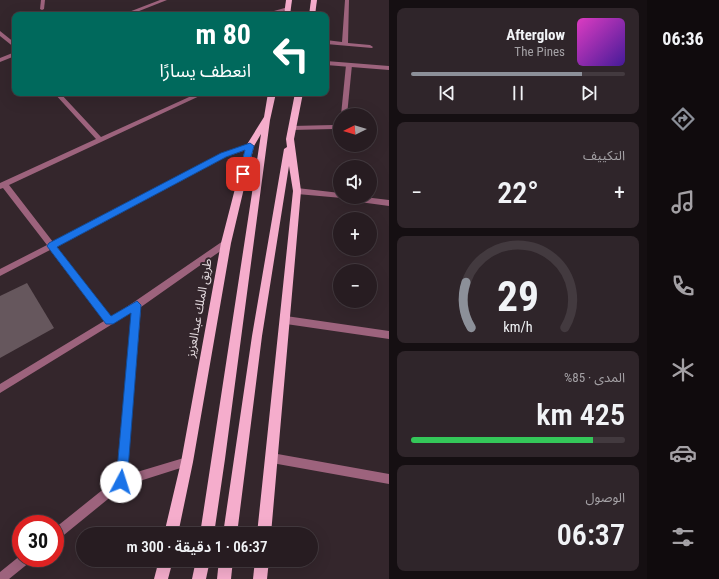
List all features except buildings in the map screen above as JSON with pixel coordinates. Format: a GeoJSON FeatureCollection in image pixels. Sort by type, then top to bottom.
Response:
{"type":"FeatureCollection","features":[{"type":"Feature","properties":{"kind":"main road"},"geometry":{"type":"LineString","coordinates":[[287,12],[289,0]]}},
{"type":"Feature","properties":{"kind":"main road"},"geometry":{"type":"LineString","coordinates":[[312,12],[314,0]]}},
{"type":"Feature","properties":{"kind":"main road","name":"طريق الملك عبدالعزيز"},"geometry":{"type":"LineString","coordinates":[[173,527],[187,462],[226,243],[250,146],[268,117],[272,96]]}},
{"type":"Feature","properties":{"kind":"main road"},"geometry":{"type":"LineString","coordinates":[[231,527],[267,274],[298,96]]}},
{"type":"Feature","properties":{"kind":"main road"},"geometry":{"type":"LineString","coordinates":[[208,527],[268,117]]}},
{"type":"Feature","properties":{"kind":"main road"},"geometry":{"type":"LineString","coordinates":[[265,527],[286,320],[297,191],[290,139]]}},
{"type":"Feature","properties":{"kind":"main road"},"geometry":{"type":"LineString","coordinates":[[162,579],[165,567]]}},
{"type":"Feature","properties":{"kind":"main road"},"geometry":{"type":"LineString","coordinates":[[199,579],[201,567]]}},
{"type":"Feature","properties":{"kind":"main road"},"geometry":{"type":"LineString","coordinates":[[224,579],[225,567]]}},
{"type":"Feature","properties":{"kind":"main road"},"geometry":{"type":"LineString","coordinates":[[260,579],[261,567]]}},
{"type":"Feature","properties":{"kind":"street"},"geometry":{"type":"LineString","coordinates":[[42,8],[43,0]]}},
{"type":"Feature","properties":{"kind":"street"},"geometry":{"type":"LineString","coordinates":[[132,12],[165,0]]}},
{"type":"Feature","properties":{"kind":"street"},"geometry":{"type":"LineString","coordinates":[[345,44],[347,0]]}},
{"type":"Feature","properties":{"kind":"street"},"geometry":{"type":"LineString","coordinates":[[0,33],[12,43]]}},
{"type":"Feature","properties":{"kind":"street"},"geometry":{"type":"LineString","coordinates":[[329,42],[370,47]]}},
{"type":"Feature","properties":{"kind":"street"},"geometry":{"type":"LineString","coordinates":[[0,60],[12,55]]}},
{"type":"Feature","properties":{"kind":"street"},"geometry":{"type":"LineString","coordinates":[[329,63],[389,68]]}},
{"type":"Feature","properties":{"kind":"street"},"geometry":{"type":"LineString","coordinates":[[345,108],[349,65]]}},
{"type":"Feature","properties":{"kind":"street"},"geometry":{"type":"LineString","coordinates":[[62,96],[100,140]]}},
{"type":"Feature","properties":{"kind":"street"},"geometry":{"type":"LineString","coordinates":[[110,322],[52,246],[2,185],[196,96]]}},
{"type":"Feature","properties":{"kind":"street"},"geometry":{"type":"LineString","coordinates":[[292,128],[333,127]]}},
{"type":"Feature","properties":{"kind":"street"},"geometry":{"type":"LineString","coordinates":[[0,273],[224,155],[250,146]]}},
{"type":"Feature","properties":{"kind":"street"},"geometry":{"type":"LineString","coordinates":[[297,191],[333,195]]}},
{"type":"Feature","properties":{"kind":"street"},"geometry":{"type":"LineString","coordinates":[[377,201],[389,203]]}},
{"type":"Feature","properties":{"kind":"street"},"geometry":{"type":"LineString","coordinates":[[0,389],[137,305],[226,243]]}},
{"type":"Feature","properties":{"kind":"street"},"geometry":{"type":"LineString","coordinates":[[121,482],[137,305]]}},
{"type":"Feature","properties":{"kind":"street"},"geometry":{"type":"LineString","coordinates":[[286,320],[389,335]]}},
{"type":"Feature","properties":{"kind":"street"},"geometry":{"type":"LineString","coordinates":[[272,458],[389,479]]}},
{"type":"Feature","properties":{"kind":"street"},"geometry":{"type":"LineString","coordinates":[[64,528],[121,482],[187,462]]}},
{"type":"Feature","properties":{"kind":"street"},"geometry":{"type":"LineString","coordinates":[[0,579],[15,567]]}},
{"type":"Feature","properties":{"kind":"route"},"geometry":{"type":"LineString","coordinates":[[121,482],[137,305],[110,322],[52,246],[224,155],[250,146],[243,174]]}}]}
